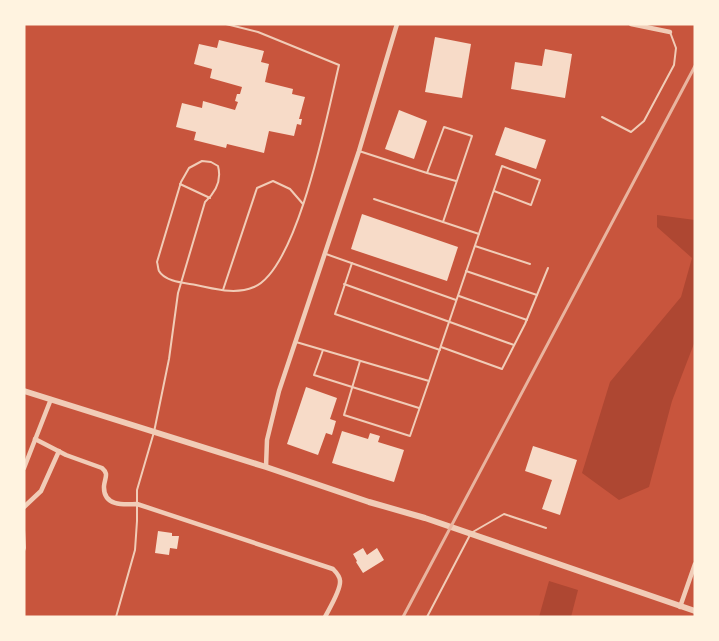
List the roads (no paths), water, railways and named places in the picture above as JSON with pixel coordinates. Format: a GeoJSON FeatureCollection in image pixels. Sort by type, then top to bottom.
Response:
{"type":"FeatureCollection","features":[{"type":"Feature","properties":{"kind":"street"},"geometry":{"type":"LineString","coordinates":[[266,467],[267,440],[279,391],[359,151],[397,24]]}},
{"type":"Feature","properties":{"kind":"street"},"geometry":{"type":"LineString","coordinates":[[631,24],[670,32]]}},
{"type":"Feature","properties":{"kind":"street"},"geometry":{"type":"LineString","coordinates":[[24,391],[425,518],[695,611]]}},
{"type":"Feature","properties":{"kind":"street"},"geometry":{"type":"LineString","coordinates":[[24,468],[51,399]]}},
{"type":"Feature","properties":{"kind":"street"},"geometry":{"type":"LineString","coordinates":[[35,439],[106,471],[104,488],[107,496],[119,505],[137,504],[333,569],[338,574],[340,587],[325,617]]}},
{"type":"Feature","properties":{"kind":"street"},"geometry":{"type":"LineString","coordinates":[[24,507],[41,491],[59,451]]}},
{"type":"Feature","properties":{"kind":"street"},"geometry":{"type":"LineString","coordinates":[[680,607],[695,564]]}},
{"type":"Feature","properties":{"kind":"lane"},"geometry":{"type":"LineString","coordinates":[[116,617],[135,550],[137,490],[154,432],[169,360],[178,293],[181,283],[205,202],[218,184],[220,173],[218,166],[202,161],[189,168],[180,184],[157,262],[159,272],[165,278],[181,283],[235,292],[256,286],[272,274],[283,254],[303,204],[339,65],[258,32],[226,24]]}},
{"type":"Feature","properties":{"kind":"lane"},"geometry":{"type":"LineString","coordinates":[[602,117],[631,132],[644,121],[674,65],[676,48],[670,32]]}},
{"type":"Feature","properties":{"kind":"lane"},"geometry":{"type":"LineString","coordinates":[[427,173],[444,127],[472,136],[443,222]]}},
{"type":"Feature","properties":{"kind":"lane"},"geometry":{"type":"LineString","coordinates":[[359,151],[457,182]]}},
{"type":"Feature","properties":{"kind":"lane"},"geometry":{"type":"LineString","coordinates":[[360,361],[344,415],[410,436],[502,166],[540,180],[531,204],[494,191]]}},
{"type":"Feature","properties":{"kind":"lane"},"geometry":{"type":"LineString","coordinates":[[224,290],[257,188],[273,181],[290,189],[303,204]]}},
{"type":"Feature","properties":{"kind":"lane"},"geometry":{"type":"LineString","coordinates":[[180,184],[210,198]]}},
{"type":"Feature","properties":{"kind":"lane"},"geometry":{"type":"LineString","coordinates":[[374,199],[479,234]]}},
{"type":"Feature","properties":{"kind":"lane"},"geometry":{"type":"LineString","coordinates":[[475,246],[530,264]]}},
{"type":"Feature","properties":{"kind":"lane"},"geometry":{"type":"LineString","coordinates":[[325,253],[456,300]]}},
{"type":"Feature","properties":{"kind":"lane"},"geometry":{"type":"LineString","coordinates":[[352,263],[335,314],[502,369],[527,320],[548,268]]}},
{"type":"Feature","properties":{"kind":"lane"},"geometry":{"type":"LineString","coordinates":[[466,271],[537,295]]}},
{"type":"Feature","properties":{"kind":"lane"},"geometry":{"type":"LineString","coordinates":[[344,284],[514,345]]}},
{"type":"Feature","properties":{"kind":"lane"},"geometry":{"type":"LineString","coordinates":[[458,296],[527,320]]}},
{"type":"Feature","properties":{"kind":"lane"},"geometry":{"type":"LineString","coordinates":[[296,342],[429,381]]}},
{"type":"Feature","properties":{"kind":"lane"},"geometry":{"type":"LineString","coordinates":[[322,350],[314,375],[419,408]]}},
{"type":"Feature","properties":{"kind":"lane"},"geometry":{"type":"LineString","coordinates":[[427,617],[471,534],[504,514],[546,528]]}},
{"type":"Feature","properties":{"kind":"lane"},"geometry":{"type":"LineString","coordinates":[[24,530],[24,551]]}},
{"type":"Feature","properties":{"kind":"railway"},"geometry":{"type":"LineString","coordinates":[[403,617],[695,66]]}}]}
